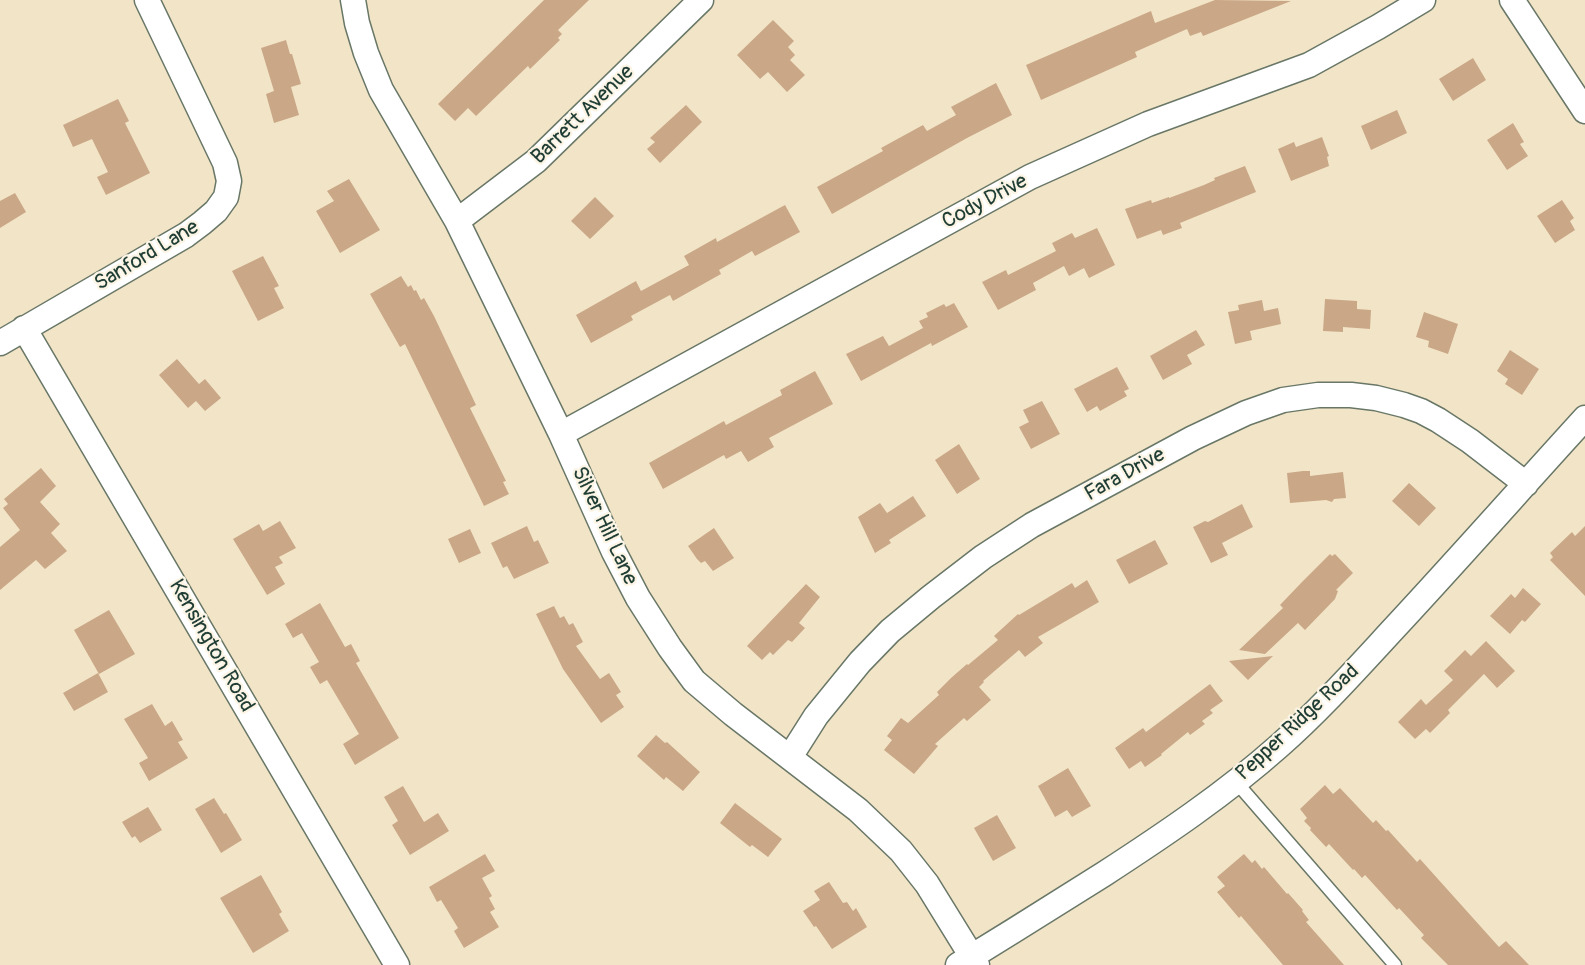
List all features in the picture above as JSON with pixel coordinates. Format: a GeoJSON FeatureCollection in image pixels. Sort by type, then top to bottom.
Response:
{"type":"FeatureCollection","features":[{"type":"Feature","properties":{"kind":"street","name":"Sanford Lane"},"geometry":{"type":"LineString","coordinates":[[0,342],[186,235],[216,211],[226,197],[229,181],[225,163],[147,0]]}},
{"type":"Feature","properties":{"kind":"street","name":"Silver Hill Lane"},"geometry":{"type":"LineString","coordinates":[[353,0],[366,53],[381,90],[457,221],[561,434],[614,552],[638,598],[670,648],[694,681],[733,714],[858,810],[901,851],[927,884],[969,962]]}},
{"type":"Feature","properties":{"kind":"street","name":"Barrett Avenue"},"geometry":{"type":"LineString","coordinates":[[457,221],[536,161],[701,0]]}},
{"type":"Feature","properties":{"kind":"street","name":"Cody Drive"},"geometry":{"type":"LineString","coordinates":[[561,434],[1030,177],[1148,124],[1309,65],[1423,0]]}},
{"type":"Feature","properties":{"kind":"street"},"geometry":{"type":"LineString","coordinates":[[1512,0],[1585,111]]}},
{"type":"Feature","properties":{"kind":"street","name":"Kensington Road"},"geometry":{"type":"LineString","coordinates":[[24,328],[397,965]]}},
{"type":"Feature","properties":{"kind":"street","name":"Fara Drive"},"geometry":{"type":"LineString","coordinates":[[790,757],[816,716],[860,662],[890,631],[983,557],[1042,520],[1193,438],[1246,413],[1283,400],[1318,395],[1352,395],[1404,405],[1421,411],[1446,425],[1526,484]]}},
{"type":"Feature","properties":{"kind":"street","name":"Pepper Ridge Road"},"geometry":{"type":"LineString","coordinates":[[969,962],[1193,814],[1279,746],[1329,697],[1585,418]]}},
{"type":"Feature","properties":{"kind":"lane"},"geometry":{"type":"LineString","coordinates":[[1236,782],[1395,965]]}},
{"type":"Feature","properties":{"kind":"building"},"geometry":{"type":"Polygon","coordinates":[[[544,0],[589,0],[558,30],[562,34],[558,38],[560,40],[530,69],[528,66],[476,116],[468,108],[455,121],[438,104],[544,0]]]}},
{"type":"Feature","properties":{"kind":"building"},"geometry":{"type":"Polygon","coordinates":[[[1215,0],[1291,1],[1203,36],[1201,32],[1190,36],[1187,29],[1135,52],[1137,57],[1041,100],[1026,65],[1151,11],[1155,23],[1215,0]]]}},
{"type":"Feature","properties":{"kind":"building"},"geometry":{"type":"Polygon","coordinates":[[[773,20],[794,41],[788,47],[795,55],[790,60],[805,75],[787,92],[768,72],[760,79],[737,55],[773,20]]]}},
{"type":"Feature","properties":{"kind":"building"},"geometry":{"type":"Polygon","coordinates":[[[286,40],[301,84],[291,87],[299,115],[274,123],[266,94],[274,91],[261,48],[286,40]]]}},
{"type":"Feature","properties":{"kind":"building"},"geometry":{"type":"Polygon","coordinates":[[[1473,58],[1486,80],[1453,101],[1439,79],[1473,58]]]}},
{"type":"Feature","properties":{"kind":"building"},"geometry":{"type":"Polygon","coordinates":[[[996,83],[1012,115],[832,214],[817,187],[883,151],[881,148],[923,125],[927,131],[956,115],[951,107],[996,83]]]}},
{"type":"Feature","properties":{"kind":"building"},"geometry":{"type":"Polygon","coordinates":[[[118,99],[129,121],[125,123],[150,173],[106,195],[97,177],[108,172],[92,139],[73,147],[63,125],[118,99]]]}},
{"type":"Feature","properties":{"kind":"building"},"geometry":{"type":"Polygon","coordinates":[[[686,105],[702,122],[660,163],[647,149],[655,142],[650,138],[686,105]]]}},
{"type":"Feature","properties":{"kind":"building"},"geometry":{"type":"Polygon","coordinates":[[[1397,110],[1407,133],[1371,150],[1361,126],[1397,110]]]}},
{"type":"Feature","properties":{"kind":"building"},"geometry":{"type":"Polygon","coordinates":[[[1513,123],[1524,142],[1520,144],[1528,156],[1507,170],[1487,140],[1513,123]]]}},
{"type":"Feature","properties":{"kind":"building"},"geometry":{"type":"Polygon","coordinates":[[[1322,137],[1329,156],[1327,157],[1329,166],[1291,181],[1278,149],[1294,142],[1296,147],[1322,137]]]}},
{"type":"Feature","properties":{"kind":"building"},"geometry":{"type":"Polygon","coordinates":[[[1245,166],[1256,192],[1180,223],[1182,228],[1163,235],[1161,230],[1137,239],[1125,209],[1151,200],[1152,203],[1169,198],[1245,166]]]}},
{"type":"Feature","properties":{"kind":"building"},"geometry":{"type":"Polygon","coordinates":[[[349,179],[380,230],[340,253],[316,211],[334,201],[327,191],[349,179]]]}},
{"type":"Feature","properties":{"kind":"building"},"geometry":{"type":"Polygon","coordinates":[[[15,193],[26,212],[0,228],[0,201],[15,193]]]}},
{"type":"Feature","properties":{"kind":"building"},"geometry":{"type":"Polygon","coordinates":[[[595,197],[614,216],[590,239],[571,221],[595,197]]]}},
{"type":"Feature","properties":{"kind":"building"},"geometry":{"type":"Polygon","coordinates":[[[1562,200],[1574,218],[1570,221],[1575,230],[1555,243],[1537,216],[1562,200]]]}},
{"type":"Feature","properties":{"kind":"building"},"geometry":{"type":"Polygon","coordinates":[[[785,205],[800,232],[755,256],[752,251],[719,270],[721,274],[673,301],[670,295],[631,316],[633,320],[591,343],[576,315],[636,281],[641,291],[689,265],[684,256],[716,238],[717,242],[785,205]]]}},
{"type":"Feature","properties":{"kind":"building"},"geometry":{"type":"Polygon","coordinates":[[[1097,228],[1115,265],[1089,278],[1084,268],[1069,276],[1064,266],[1033,283],[1036,290],[998,310],[982,282],[1006,270],[1008,275],[1056,251],[1052,243],[1072,233],[1075,238],[1097,228]]]}},
{"type":"Feature","properties":{"kind":"building"},"geometry":{"type":"Polygon","coordinates":[[[263,256],[279,286],[274,288],[284,308],[258,321],[232,271],[263,256]]]}},
{"type":"Feature","properties":{"kind":"building"},"geometry":{"type":"Polygon","coordinates":[[[401,276],[408,287],[411,285],[414,291],[416,290],[421,300],[424,298],[434,316],[476,405],[470,408],[506,481],[503,482],[509,494],[484,506],[405,344],[400,347],[370,294],[401,276]]]}},
{"type":"Feature","properties":{"kind":"building"},"geometry":{"type":"Polygon","coordinates":[[[1325,299],[1357,301],[1357,309],[1371,310],[1370,329],[1343,327],[1343,332],[1323,331],[1325,299]]]}},
{"type":"Feature","properties":{"kind":"building"},"geometry":{"type":"Polygon","coordinates":[[[1262,300],[1264,311],[1278,308],[1281,324],[1250,331],[1252,340],[1235,344],[1228,312],[1239,310],[1238,305],[1262,300]]]}},
{"type":"Feature","properties":{"kind":"building"},"geometry":{"type":"Polygon","coordinates":[[[954,303],[968,327],[932,346],[931,343],[861,381],[846,354],[883,336],[889,346],[923,328],[919,321],[928,317],[926,313],[944,304],[946,307],[954,303]]]}},
{"type":"Feature","properties":{"kind":"building"},"geometry":{"type":"Polygon","coordinates":[[[1424,312],[1458,324],[1448,354],[1428,347],[1429,341],[1416,337],[1424,312]]]}},
{"type":"Feature","properties":{"kind":"building"},"geometry":{"type":"Polygon","coordinates":[[[1196,330],[1205,345],[1187,355],[1192,364],[1163,380],[1150,356],[1196,330]]]}},
{"type":"Feature","properties":{"kind":"building"},"geometry":{"type":"Polygon","coordinates":[[[1510,350],[1539,369],[1522,395],[1505,384],[1508,379],[1497,371],[1510,350]]]}},
{"type":"Feature","properties":{"kind":"building"},"geometry":{"type":"Polygon","coordinates":[[[177,359],[199,384],[205,379],[221,398],[205,411],[196,401],[188,408],[159,375],[177,359]]]}},
{"type":"Feature","properties":{"kind":"building"},"geometry":{"type":"Polygon","coordinates":[[[1117,367],[1129,389],[1124,391],[1127,396],[1100,411],[1097,406],[1087,412],[1074,389],[1117,367]]]}},
{"type":"Feature","properties":{"kind":"building"},"geometry":{"type":"Polygon","coordinates":[[[815,371],[833,404],[769,438],[774,447],[748,462],[741,451],[726,459],[724,455],[663,489],[649,463],[724,421],[726,425],[782,395],[780,390],[815,371]]]}},
{"type":"Feature","properties":{"kind":"building"},"geometry":{"type":"Polygon","coordinates":[[[1042,401],[1060,434],[1031,449],[1019,427],[1029,422],[1023,410],[1042,401]]]}},
{"type":"Feature","properties":{"kind":"building"},"geometry":{"type":"Polygon","coordinates":[[[959,444],[980,479],[957,494],[935,460],[959,444]]]}},
{"type":"Feature","properties":{"kind":"building"},"geometry":{"type":"Polygon","coordinates":[[[41,468],[56,486],[40,502],[60,524],[51,533],[67,551],[45,569],[36,560],[0,590],[0,547],[20,530],[3,508],[8,504],[4,499],[41,468]]]}},
{"type":"Feature","properties":{"kind":"building"},"geometry":{"type":"Polygon","coordinates":[[[1310,471],[1310,476],[1343,472],[1346,498],[1334,499],[1332,502],[1326,500],[1290,503],[1287,473],[1310,471]]]}},
{"type":"Feature","properties":{"kind":"building"},"geometry":{"type":"Polygon","coordinates":[[[1409,483],[1436,508],[1419,526],[1392,501],[1409,483]]]}},
{"type":"Feature","properties":{"kind":"building"},"geometry":{"type":"Polygon","coordinates":[[[913,496],[926,516],[889,540],[891,543],[875,553],[858,517],[880,503],[887,513],[913,496]]]}},
{"type":"Feature","properties":{"kind":"building"},"geometry":{"type":"Polygon","coordinates":[[[1242,504],[1253,527],[1222,543],[1228,555],[1211,563],[1193,527],[1205,521],[1208,522],[1242,504]]]}},
{"type":"Feature","properties":{"kind":"building"},"geometry":{"type":"Polygon","coordinates":[[[280,521],[296,548],[279,557],[283,563],[275,567],[285,584],[267,595],[233,539],[259,524],[263,531],[280,521]]]}},
{"type":"Feature","properties":{"kind":"building"},"geometry":{"type":"Polygon","coordinates":[[[527,526],[534,542],[538,540],[549,563],[514,579],[507,566],[503,568],[491,543],[527,526]]]}},
{"type":"Feature","properties":{"kind":"building"},"geometry":{"type":"Polygon","coordinates":[[[1585,526],[1585,596],[1550,560],[1553,557],[1550,553],[1572,532],[1575,536],[1585,526]]]}},
{"type":"Feature","properties":{"kind":"building"},"geometry":{"type":"Polygon","coordinates":[[[714,528],[734,558],[713,571],[705,561],[701,563],[697,559],[688,546],[714,528]]]}},
{"type":"Feature","properties":{"kind":"building"},"geometry":{"type":"Polygon","coordinates":[[[470,529],[481,553],[459,563],[448,539],[470,529]]]}},
{"type":"Feature","properties":{"kind":"building"},"geometry":{"type":"Polygon","coordinates":[[[1155,540],[1168,564],[1129,584],[1116,560],[1155,540]]]}},
{"type":"Feature","properties":{"kind":"building"},"geometry":{"type":"Polygon","coordinates":[[[1330,554],[1332,556],[1335,554],[1353,573],[1336,590],[1338,591],[1335,599],[1305,630],[1298,623],[1265,654],[1239,650],[1283,608],[1280,605],[1330,554]]]}},
{"type":"Feature","properties":{"kind":"building"},"geometry":{"type":"Polygon","coordinates":[[[1087,580],[1099,602],[1038,637],[1043,643],[1025,657],[1019,650],[983,681],[979,687],[991,700],[967,721],[964,718],[935,744],[938,746],[914,774],[884,750],[892,740],[887,736],[901,718],[908,723],[939,695],[937,692],[951,678],[998,640],[994,636],[1018,614],[1072,583],[1075,588],[1087,580]]]}},
{"type":"Feature","properties":{"kind":"building"},"geometry":{"type":"Polygon","coordinates":[[[806,584],[820,597],[799,623],[805,628],[792,642],[788,640],[773,655],[770,652],[762,660],[747,646],[806,584]]]}},
{"type":"Feature","properties":{"kind":"building"},"geometry":{"type":"Polygon","coordinates":[[[1523,588],[1541,604],[1525,622],[1522,620],[1510,634],[1490,616],[1511,594],[1515,598],[1523,588]]]}},
{"type":"Feature","properties":{"kind":"building"},"geometry":{"type":"Polygon","coordinates":[[[320,603],[345,647],[351,644],[360,661],[356,663],[399,738],[355,765],[343,744],[359,734],[327,680],[320,684],[310,667],[319,662],[302,633],[293,638],[285,624],[320,603]]]}},
{"type":"Feature","properties":{"kind":"building"},"geometry":{"type":"Polygon","coordinates":[[[554,606],[560,618],[564,616],[569,625],[573,623],[583,642],[576,646],[600,679],[609,673],[621,692],[616,695],[624,707],[601,723],[563,669],[536,614],[554,606]]]}},
{"type":"Feature","properties":{"kind":"building"},"geometry":{"type":"Polygon","coordinates":[[[109,610],[135,654],[99,674],[74,630],[109,610]]]}},
{"type":"Feature","properties":{"kind":"building"},"geometry":{"type":"Polygon","coordinates":[[[1486,641],[1515,671],[1497,688],[1484,674],[1448,710],[1450,713],[1430,733],[1426,729],[1415,739],[1398,722],[1421,699],[1426,705],[1453,680],[1444,671],[1465,650],[1471,656],[1486,641]]]}},
{"type":"Feature","properties":{"kind":"building"},"geometry":{"type":"Polygon","coordinates":[[[1273,656],[1248,680],[1229,661],[1273,656]]]}},
{"type":"Feature","properties":{"kind":"building"},"geometry":{"type":"Polygon","coordinates":[[[98,673],[108,692],[74,711],[63,693],[98,673]]]}},
{"type":"Feature","properties":{"kind":"building"},"geometry":{"type":"Polygon","coordinates":[[[1210,684],[1223,701],[1210,710],[1213,713],[1202,721],[1205,724],[1190,735],[1188,732],[1145,767],[1141,761],[1129,769],[1115,748],[1143,728],[1146,732],[1210,684]]]}},
{"type":"Feature","properties":{"kind":"building"},"geometry":{"type":"Polygon","coordinates":[[[152,704],[165,726],[172,721],[183,740],[178,742],[188,758],[149,781],[139,763],[148,758],[124,719],[152,704]]]}},
{"type":"Feature","properties":{"kind":"building"},"geometry":{"type":"Polygon","coordinates":[[[656,735],[700,772],[683,791],[666,777],[664,780],[637,756],[656,735]]]}},
{"type":"Feature","properties":{"kind":"building"},"geometry":{"type":"Polygon","coordinates":[[[1068,768],[1091,806],[1072,817],[1067,810],[1055,817],[1038,786],[1068,768]]]}},
{"type":"Feature","properties":{"kind":"building"},"geometry":{"type":"Polygon","coordinates":[[[1325,785],[1333,794],[1340,788],[1373,823],[1376,820],[1386,831],[1388,830],[1417,862],[1420,859],[1499,947],[1506,941],[1529,965],[1448,965],[1421,938],[1424,935],[1399,908],[1397,910],[1365,875],[1362,878],[1329,844],[1326,847],[1310,830],[1311,828],[1304,821],[1307,818],[1300,809],[1325,785]]]}},
{"type":"Feature","properties":{"kind":"building"},"geometry":{"type":"Polygon","coordinates":[[[403,786],[424,822],[438,813],[449,831],[410,855],[392,825],[398,821],[384,797],[403,786]]]}},
{"type":"Feature","properties":{"kind":"building"},"geometry":{"type":"Polygon","coordinates":[[[214,798],[242,840],[221,853],[195,809],[214,798]]]}},
{"type":"Feature","properties":{"kind":"building"},"geometry":{"type":"Polygon","coordinates":[[[735,803],[782,839],[768,857],[752,845],[750,847],[720,823],[735,803]]]}},
{"type":"Feature","properties":{"kind":"building"},"geometry":{"type":"Polygon","coordinates":[[[148,807],[162,830],[140,843],[135,836],[132,838],[122,822],[148,807]]]}},
{"type":"Feature","properties":{"kind":"building"},"geometry":{"type":"Polygon","coordinates":[[[997,815],[1016,848],[993,861],[974,828],[997,815]]]}},
{"type":"Feature","properties":{"kind":"building"},"geometry":{"type":"Polygon","coordinates":[[[485,854],[495,871],[482,878],[492,896],[489,898],[495,909],[490,912],[499,927],[464,948],[454,931],[458,928],[441,900],[437,902],[429,887],[485,854]]]}},
{"type":"Feature","properties":{"kind":"building"},"geometry":{"type":"Polygon","coordinates":[[[1244,854],[1252,863],[1255,860],[1262,869],[1264,867],[1288,893],[1303,910],[1309,920],[1306,922],[1344,965],[1283,965],[1241,916],[1239,918],[1217,892],[1225,886],[1217,877],[1244,854]]]}},
{"type":"Feature","properties":{"kind":"building"},"geometry":{"type":"Polygon","coordinates":[[[261,875],[282,912],[279,914],[289,931],[253,953],[220,898],[261,875]]]}},
{"type":"Feature","properties":{"kind":"building"},"geometry":{"type":"Polygon","coordinates":[[[829,882],[843,903],[847,902],[853,911],[856,908],[867,927],[832,949],[803,911],[820,900],[814,891],[829,882]]]}}]}
